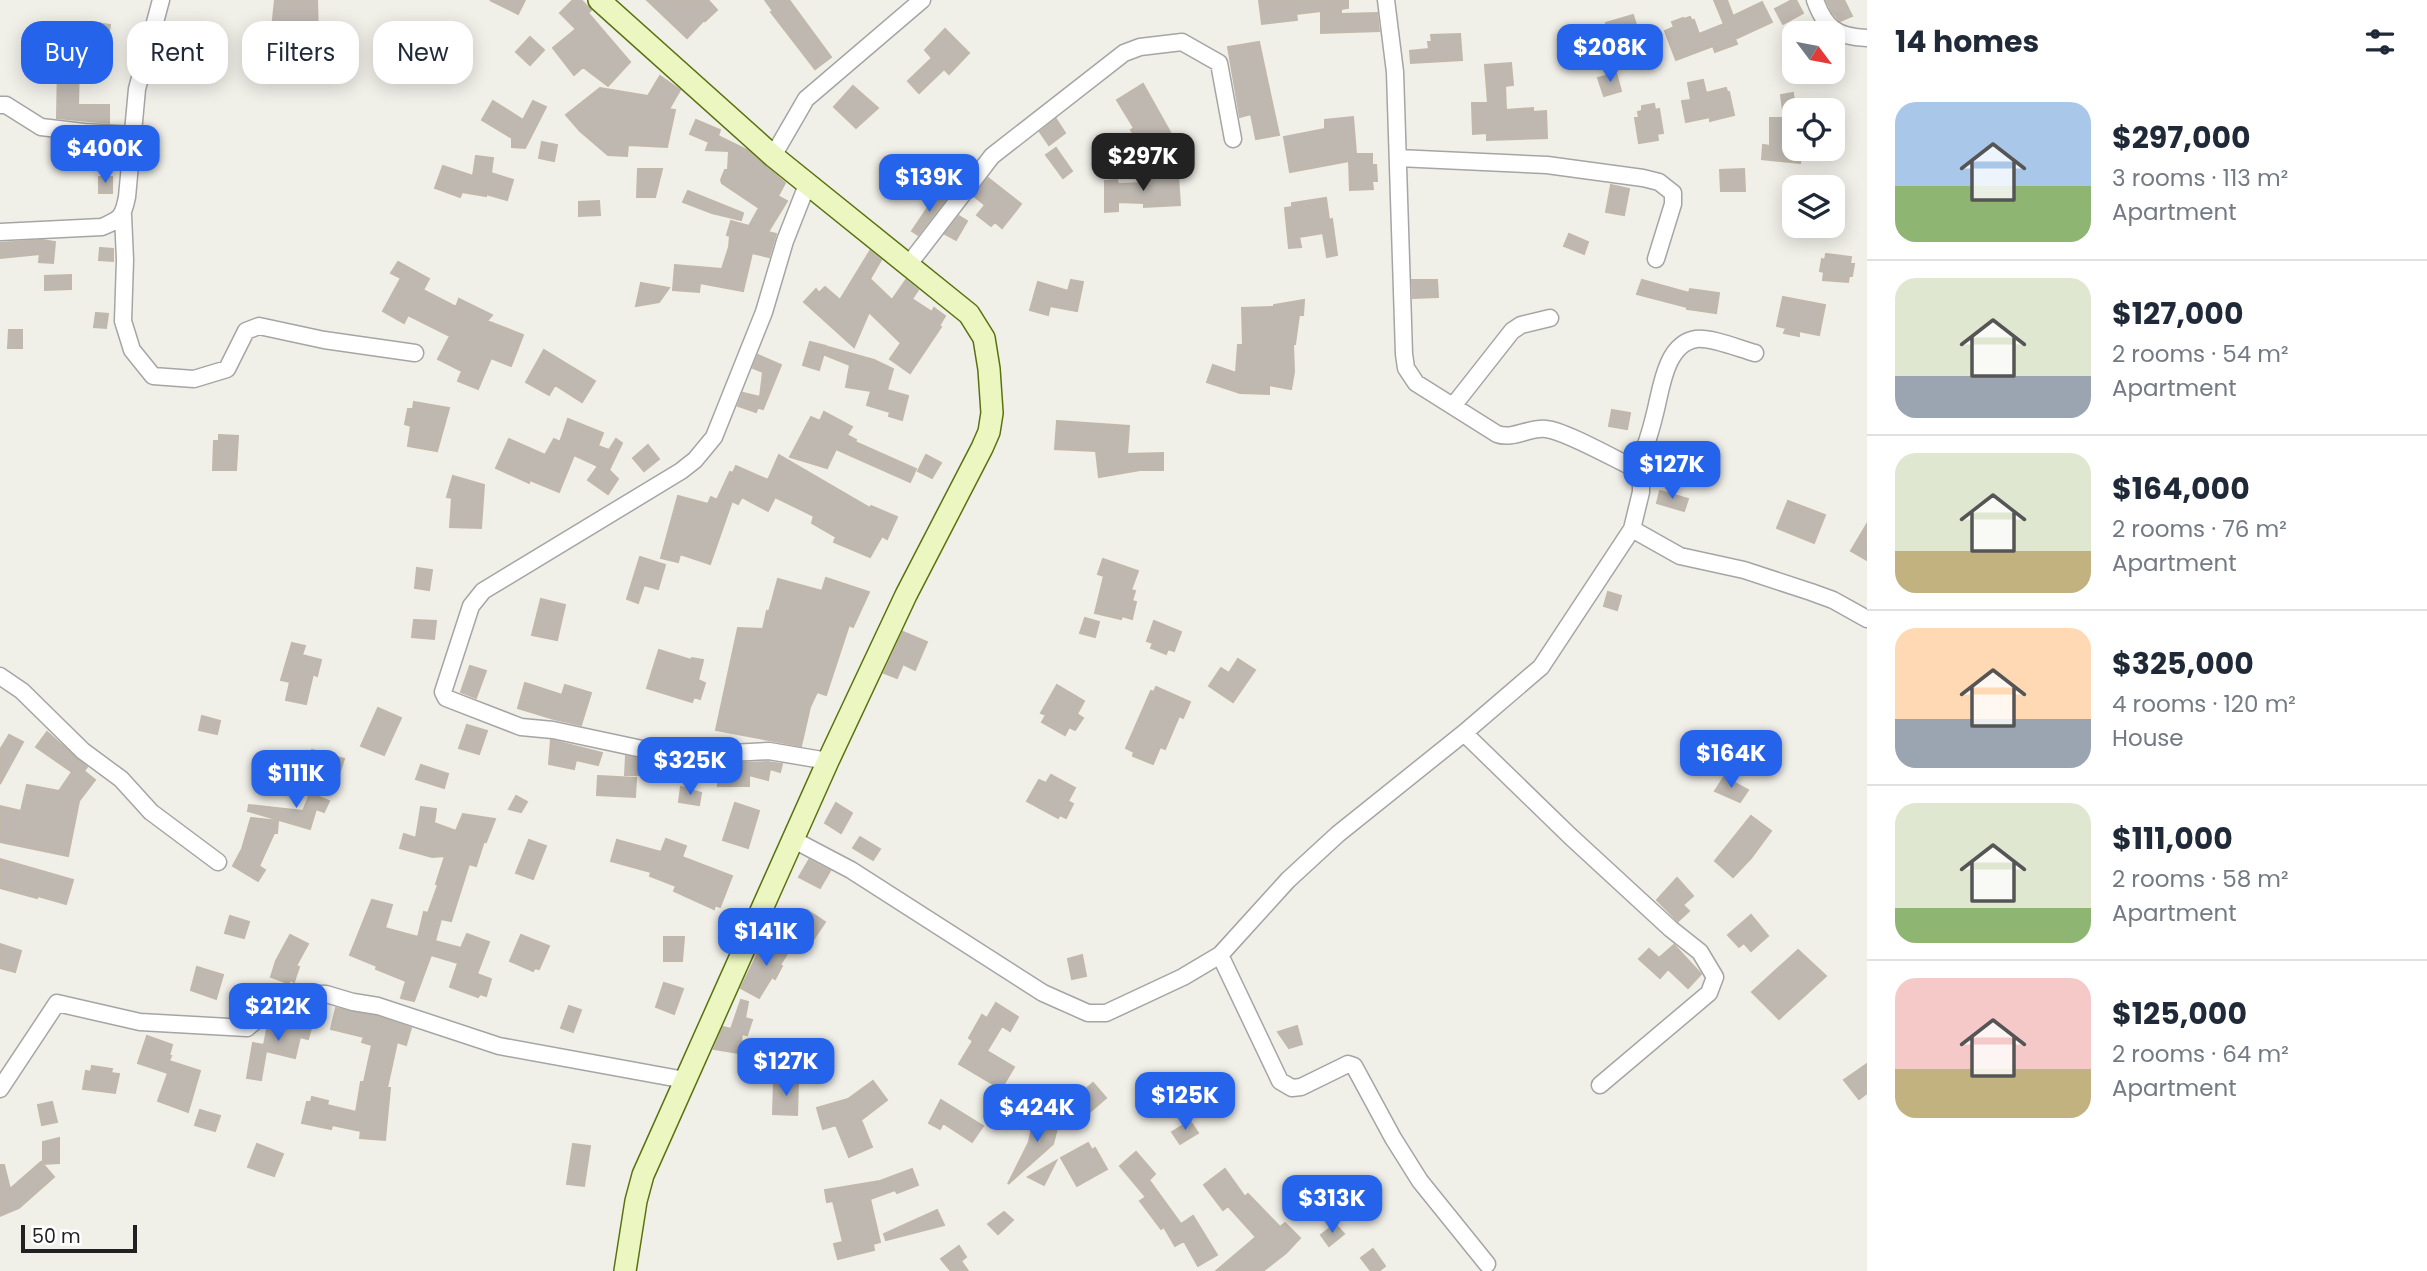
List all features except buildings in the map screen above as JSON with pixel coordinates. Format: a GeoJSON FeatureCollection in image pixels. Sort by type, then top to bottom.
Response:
{"type":"FeatureCollection","features":[{"type":"Feature","properties":{"kind":"street"},"geometry":{"type":"LineString","coordinates":[[161,0],[138,89],[123,215],[123,321],[132,350],[153,376],[194,379],[227,369],[246,331],[259,326],[324,340],[415,354]]}},
{"type":"Feature","properties":{"kind":"street"},"geometry":{"type":"LineString","coordinates":[[599,0],[807,185],[969,314],[984,338],[992,413],[989,432],[905,595],[643,1175],[636,1200],[625,1271]]}},
{"type":"Feature","properties":{"kind":"street"},"geometry":{"type":"LineString","coordinates":[[773,156],[806,99],[922,0]]}},
{"type":"Feature","properties":{"kind":"street"},"geometry":{"type":"LineString","coordinates":[[794,840],[851,870],[1043,993],[1087,1013],[1105,1013],[1183,977],[1220,955],[1288,880],[1338,834],[1465,733],[1544,664],[1632,529],[1642,492],[1641,476],[1638,470],[1553,430],[1533,429],[1501,436],[1416,383],[1406,368],[1395,72],[1386,0]]}},
{"type":"Feature","properties":{"kind":"street"},"geometry":{"type":"LineString","coordinates":[[1815,0],[1821,18],[1830,28],[1845,35],[1867,38]]}},
{"type":"Feature","properties":{"kind":"street"},"geometry":{"type":"LineString","coordinates":[[909,264],[992,156],[1124,53],[1140,47],[1182,43],[1219,62],[1233,139]]}},
{"type":"Feature","properties":{"kind":"street"},"geometry":{"type":"LineString","coordinates":[[0,106],[6,105],[41,127],[133,135]]}},
{"type":"Feature","properties":{"kind":"street"},"geometry":{"type":"LineString","coordinates":[[1398,158],[1547,165],[1659,182],[1673,193],[1673,204],[1656,259]]}},
{"type":"Feature","properties":{"kind":"street"},"geometry":{"type":"LineString","coordinates":[[807,185],[785,241],[764,312],[714,437],[695,460],[681,471],[483,591],[471,606],[443,692],[446,698],[521,727],[553,730],[675,756],[769,751],[828,761]]}},
{"type":"Feature","properties":{"kind":"street"},"geometry":{"type":"LineString","coordinates":[[0,232],[102,227],[123,215]]}},
{"type":"Feature","properties":{"kind":"street"},"geometry":{"type":"LineString","coordinates":[[1453,406],[1513,331],[1550,318]]}},
{"type":"Feature","properties":{"kind":"street"},"geometry":{"type":"LineString","coordinates":[[1638,470],[1654,419],[1664,374],[1669,362],[1682,346],[1694,339],[1705,340],[1755,353]]}},
{"type":"Feature","properties":{"kind":"street"},"geometry":{"type":"LineString","coordinates":[[1632,529],[1680,556],[1744,570],[1811,592],[1833,600],[1867,619]]}},
{"type":"Feature","properties":{"kind":"street"},"geometry":{"type":"LineString","coordinates":[[0,676],[22,691],[83,751],[121,779],[151,812],[218,862]]}},
{"type":"Feature","properties":{"kind":"street"},"geometry":{"type":"LineString","coordinates":[[1465,733],[1570,836],[1671,929],[1700,952],[1715,977],[1709,993],[1600,1085]]}},
{"type":"Feature","properties":{"kind":"street"},"geometry":{"type":"LineString","coordinates":[[1220,955],[1280,1081],[1292,1088],[1301,1087],[1348,1064],[1354,1066],[1420,1181],[1488,1264]]}},
{"type":"Feature","properties":{"kind":"street"},"geometry":{"type":"LineString","coordinates":[[0,1089],[57,1003],[139,1022],[247,1028],[289,993],[326,994],[378,1006],[499,1046],[685,1080]]}}]}
